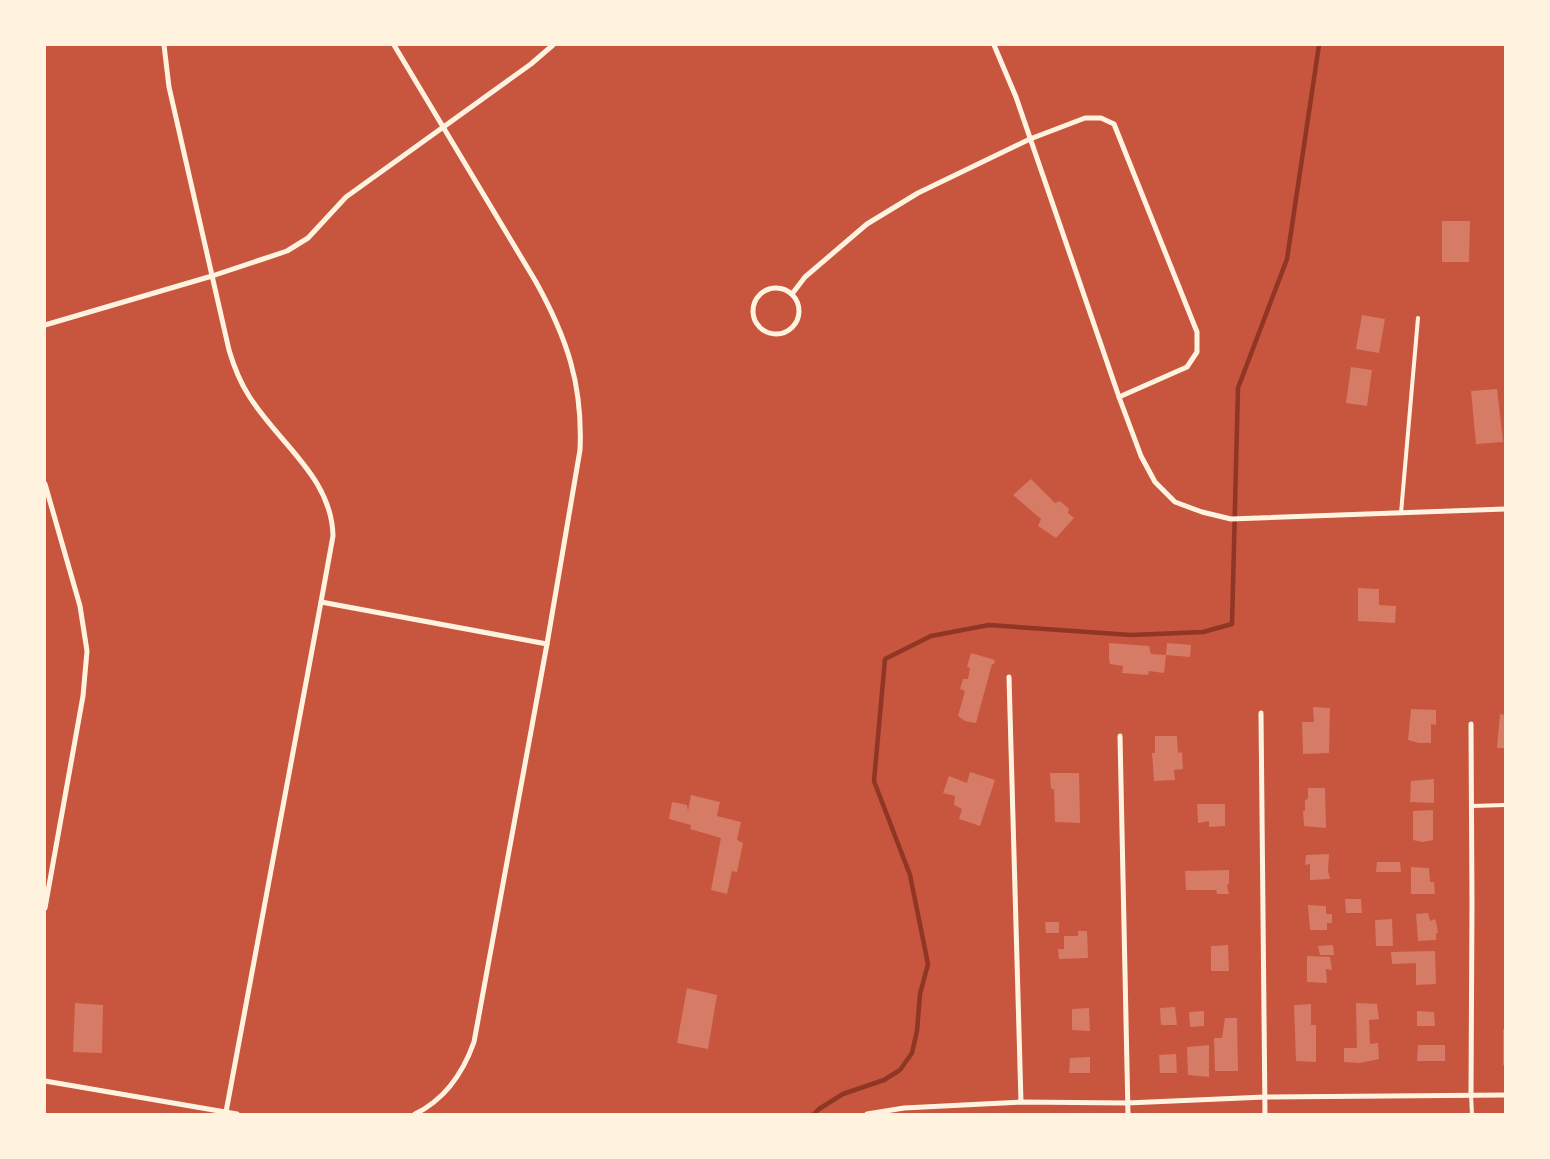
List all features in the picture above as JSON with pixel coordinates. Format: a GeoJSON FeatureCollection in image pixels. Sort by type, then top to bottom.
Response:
{"type":"FeatureCollection","features":[{"type":"Feature","properties":{"kind":"street"},"geometry":{"type":"LineString","coordinates":[[164,45],[169,88],[229,350],[240,380],[250,398],[319,485],[329,506],[333,525],[333,536],[321,602],[226,1112]]}},
{"type":"Feature","properties":{"kind":"street"},"geometry":{"type":"LineString","coordinates":[[394,45],[548,304],[563,339],[576,384],[581,419],[580,450],[547,644],[474,1042],[465,1064],[453,1084],[437,1101],[415,1114]]}},
{"type":"Feature","properties":{"kind":"street"},"geometry":{"type":"LineString","coordinates":[[45,326],[212,276],[287,251],[300,244],[316,232],[331,212],[346,197],[531,64],[553,45]]}},
{"type":"Feature","properties":{"kind":"street"},"geometry":{"type":"LineString","coordinates":[[994,45],[1016,97],[1141,456],[1155,482],[1175,502],[1202,512],[1231,519],[1505,509]]}},
{"type":"Feature","properties":{"kind":"street"},"geometry":{"type":"LineString","coordinates":[[792,294],[805,276],[867,224],[918,193],[1030,139],[1085,118],[1101,118],[1114,124],[1198,332],[1198,352],[1187,367],[1119,397]]}},
{"type":"Feature","properties":{"kind":"street"},"geometry":{"type":"LineString","coordinates":[[771,289],[786,290],[792,294],[797,300],[799,308],[799,315],[792,328],[778,335],[764,331],[754,319],[754,304],[758,297],[771,289]]}},
{"type":"Feature","properties":{"kind":"street"},"geometry":{"type":"LineString","coordinates":[[45,484],[80,606],[87,651],[83,696],[45,908]]}},
{"type":"Feature","properties":{"kind":"street"},"geometry":{"type":"LineString","coordinates":[[321,602],[547,644]]}},
{"type":"Feature","properties":{"kind":"street"},"geometry":{"type":"LineString","coordinates":[[1009,676],[1021,1102]]}},
{"type":"Feature","properties":{"kind":"street"},"geometry":{"type":"LineString","coordinates":[[1261,713],[1266,1114]]}},
{"type":"Feature","properties":{"kind":"street"},"geometry":{"type":"LineString","coordinates":[[1471,724],[1471,1095]]}},
{"type":"Feature","properties":{"kind":"street"},"geometry":{"type":"LineString","coordinates":[[1120,736],[1128,1114]]}},
{"type":"Feature","properties":{"kind":"street"},"geometry":{"type":"LineString","coordinates":[[45,1081],[237,1114]]}},
{"type":"Feature","properties":{"kind":"street"},"geometry":{"type":"LineString","coordinates":[[866,1114],[904,1108],[1021,1102],[1127,1103],[1265,1098],[1505,1094]]}},
{"type":"Feature","properties":{"kind":"lane"},"geometry":{"type":"LineString","coordinates":[[1401,513],[1418,318]]}},
{"type":"Feature","properties":{"kind":"lane"},"geometry":{"type":"LineString","coordinates":[[1472,806],[1505,805]]}},
{"type":"Feature","properties":{"kind":"lane"},"geometry":{"type":"LineString","coordinates":[[1471,1095],[1472,1114]]}},
{"type":"Feature","properties":{"kind":"building"},"geometry":{"type":"Polygon","coordinates":[[[1442,221],[1470,221],[1469,262],[1442,262],[1442,221]]]}},
{"type":"Feature","properties":{"kind":"building"},"geometry":{"type":"Polygon","coordinates":[[[1362,315],[1385,319],[1379,353],[1356,349],[1362,315]]]}},
{"type":"Feature","properties":{"kind":"building"},"geometry":{"type":"Polygon","coordinates":[[[1351,367],[1372,370],[1367,406],[1346,403],[1351,367]]]}},
{"type":"Feature","properties":{"kind":"building"},"geometry":{"type":"Polygon","coordinates":[[[1497,389],[1503,442],[1476,444],[1471,391],[1497,389]]]}},
{"type":"Feature","properties":{"kind":"building"},"geometry":{"type":"Polygon","coordinates":[[[1031,479],[1055,503],[1060,501],[1069,509],[1068,513],[1074,518],[1056,538],[1038,526],[1041,519],[1013,495],[1031,479]]]}},
{"type":"Feature","properties":{"kind":"building"},"geometry":{"type":"Polygon","coordinates":[[[1358,588],[1379,589],[1379,605],[1396,606],[1395,623],[1358,621],[1358,588]]]}},
{"type":"Feature","properties":{"kind":"building"},"geometry":{"type":"Polygon","coordinates":[[[1109,643],[1149,646],[1151,654],[1166,655],[1164,673],[1149,671],[1148,675],[1122,673],[1123,666],[1110,664],[1109,643]]]}},
{"type":"Feature","properties":{"kind":"building"},"geometry":{"type":"Polygon","coordinates":[[[1167,643],[1191,645],[1190,657],[1166,655],[1167,643]]]}},
{"type":"Feature","properties":{"kind":"building"},"geometry":{"type":"Polygon","coordinates":[[[971,653],[995,660],[994,664],[992,664],[976,723],[965,721],[958,716],[965,691],[960,689],[963,679],[968,679],[970,668],[967,667],[971,653]]]}},
{"type":"Feature","properties":{"kind":"building"},"geometry":{"type":"Polygon","coordinates":[[[1313,707],[1330,708],[1329,753],[1303,754],[1302,722],[1314,722],[1313,707]]]}},
{"type":"Feature","properties":{"kind":"building"},"geometry":{"type":"Polygon","coordinates":[[[1411,709],[1436,710],[1436,725],[1431,724],[1431,743],[1419,743],[1408,740],[1411,709]]]}},
{"type":"Feature","properties":{"kind":"building"},"geometry":{"type":"Polygon","coordinates":[[[1500,714],[1505,715],[1505,748],[1497,748],[1500,714]]]}},
{"type":"Feature","properties":{"kind":"building"},"geometry":{"type":"Polygon","coordinates":[[[1155,736],[1177,736],[1178,753],[1182,752],[1183,769],[1174,770],[1175,780],[1154,781],[1152,753],[1155,753],[1155,736]]]}},
{"type":"Feature","properties":{"kind":"building"},"geometry":{"type":"Polygon","coordinates":[[[970,772],[995,780],[980,826],[959,819],[962,809],[954,805],[955,796],[943,793],[949,776],[967,783],[970,772]]]}},
{"type":"Feature","properties":{"kind":"building"},"geometry":{"type":"Polygon","coordinates":[[[1050,773],[1079,773],[1080,823],[1055,822],[1054,789],[1051,789],[1050,773]]]}},
{"type":"Feature","properties":{"kind":"building"},"geometry":{"type":"Polygon","coordinates":[[[1434,779],[1434,803],[1410,802],[1411,781],[1434,779]]]}},
{"type":"Feature","properties":{"kind":"building"},"geometry":{"type":"Polygon","coordinates":[[[1308,788],[1325,788],[1326,828],[1304,826],[1303,811],[1305,811],[1305,800],[1308,799],[1308,788]]]}},
{"type":"Feature","properties":{"kind":"building"},"geometry":{"type":"Polygon","coordinates":[[[691,795],[720,802],[717,816],[741,822],[737,840],[743,843],[737,872],[732,871],[727,894],[711,890],[721,838],[690,829],[691,825],[669,819],[672,802],[687,805],[688,811],[691,795]]]}},
{"type":"Feature","properties":{"kind":"building"},"geometry":{"type":"Polygon","coordinates":[[[1197,804],[1225,804],[1225,826],[1209,827],[1209,821],[1198,823],[1197,804]]]}},
{"type":"Feature","properties":{"kind":"building"},"geometry":{"type":"Polygon","coordinates":[[[1433,810],[1433,840],[1423,842],[1413,840],[1413,811],[1433,810]]]}},
{"type":"Feature","properties":{"kind":"building"},"geometry":{"type":"Polygon","coordinates":[[[1329,854],[1328,871],[1330,879],[1310,880],[1310,864],[1305,865],[1306,855],[1329,854]]]}},
{"type":"Feature","properties":{"kind":"building"},"geometry":{"type":"Polygon","coordinates":[[[1377,862],[1400,862],[1401,872],[1376,872],[1377,862]]]}},
{"type":"Feature","properties":{"kind":"building"},"geometry":{"type":"Polygon","coordinates":[[[1411,867],[1429,868],[1430,882],[1434,882],[1435,894],[1411,894],[1411,867]]]}},
{"type":"Feature","properties":{"kind":"building"},"geometry":{"type":"Polygon","coordinates":[[[1229,870],[1229,884],[1227,885],[1229,894],[1217,894],[1216,890],[1186,890],[1185,871],[1229,870]]]}},
{"type":"Feature","properties":{"kind":"building"},"geometry":{"type":"Polygon","coordinates":[[[1345,899],[1361,899],[1362,913],[1346,913],[1345,899]]]}},
{"type":"Feature","properties":{"kind":"building"},"geometry":{"type":"Polygon","coordinates":[[[1308,905],[1326,906],[1326,914],[1332,914],[1332,923],[1327,923],[1327,930],[1310,930],[1308,905]]]}},
{"type":"Feature","properties":{"kind":"building"},"geometry":{"type":"Polygon","coordinates":[[[1428,913],[1430,921],[1435,919],[1438,933],[1436,933],[1436,940],[1418,941],[1416,914],[1428,913]]]}},
{"type":"Feature","properties":{"kind":"building"},"geometry":{"type":"Polygon","coordinates":[[[1392,919],[1393,946],[1376,946],[1375,920],[1392,919]]]}},
{"type":"Feature","properties":{"kind":"building"},"geometry":{"type":"Polygon","coordinates":[[[1045,922],[1059,922],[1059,933],[1046,933],[1045,922]]]}},
{"type":"Feature","properties":{"kind":"building"},"geometry":{"type":"Polygon","coordinates":[[[1078,931],[1087,931],[1088,958],[1059,959],[1058,949],[1064,949],[1064,936],[1078,936],[1078,931]]]}},
{"type":"Feature","properties":{"kind":"building"},"geometry":{"type":"Polygon","coordinates":[[[1228,945],[1229,971],[1211,971],[1211,946],[1228,945]]]}},
{"type":"Feature","properties":{"kind":"building"},"geometry":{"type":"Polygon","coordinates":[[[1333,945],[1334,955],[1320,955],[1318,946],[1333,945]]]}},
{"type":"Feature","properties":{"kind":"building"},"geometry":{"type":"Polygon","coordinates":[[[1435,951],[1436,984],[1416,985],[1416,963],[1392,964],[1391,952],[1435,951]]]}},
{"type":"Feature","properties":{"kind":"building"},"geometry":{"type":"Polygon","coordinates":[[[1307,956],[1330,957],[1332,970],[1326,969],[1327,983],[1307,982],[1307,956]]]}},
{"type":"Feature","properties":{"kind":"building"},"geometry":{"type":"Polygon","coordinates":[[[687,988],[717,995],[708,1049],[677,1043],[687,988]]]}},
{"type":"Feature","properties":{"kind":"building"},"geometry":{"type":"Polygon","coordinates":[[[75,1003],[103,1005],[102,1053],[73,1052],[75,1003]]]}},
{"type":"Feature","properties":{"kind":"building"},"geometry":{"type":"Polygon","coordinates":[[[1356,1003],[1377,1004],[1379,1019],[1369,1020],[1370,1044],[1378,1043],[1379,1059],[1360,1063],[1344,1062],[1344,1048],[1357,1048],[1356,1003]]]}},
{"type":"Feature","properties":{"kind":"building"},"geometry":{"type":"Polygon","coordinates":[[[1311,1004],[1311,1025],[1316,1025],[1316,1062],[1296,1061],[1294,1005],[1311,1004]]]}},
{"type":"Feature","properties":{"kind":"building"},"geometry":{"type":"Polygon","coordinates":[[[1175,1007],[1177,1025],[1161,1025],[1160,1008],[1175,1007]]]}},
{"type":"Feature","properties":{"kind":"building"},"geometry":{"type":"Polygon","coordinates":[[[1089,1008],[1090,1031],[1072,1030],[1072,1009],[1089,1008]]]}},
{"type":"Feature","properties":{"kind":"building"},"geometry":{"type":"Polygon","coordinates":[[[1204,1011],[1204,1026],[1190,1027],[1189,1012],[1204,1011]]]}},
{"type":"Feature","properties":{"kind":"building"},"geometry":{"type":"Polygon","coordinates":[[[1417,1011],[1434,1012],[1435,1026],[1417,1026],[1417,1011]]]}},
{"type":"Feature","properties":{"kind":"building"},"geometry":{"type":"Polygon","coordinates":[[[1225,1018],[1237,1018],[1238,1071],[1215,1071],[1214,1038],[1222,1038],[1225,1018]]]}},
{"type":"Feature","properties":{"kind":"building"},"geometry":{"type":"Polygon","coordinates":[[[1503,1029],[1505,1029],[1505,1065],[1503,1065],[1503,1029]]]}},
{"type":"Feature","properties":{"kind":"building"},"geometry":{"type":"Polygon","coordinates":[[[1209,1045],[1209,1077],[1188,1075],[1187,1047],[1209,1045]]]}},
{"type":"Feature","properties":{"kind":"building"},"geometry":{"type":"Polygon","coordinates":[[[1418,1045],[1445,1045],[1445,1061],[1417,1061],[1418,1045]]]}},
{"type":"Feature","properties":{"kind":"building"},"geometry":{"type":"Polygon","coordinates":[[[1176,1054],[1177,1073],[1160,1073],[1159,1055],[1176,1054]]]}},
{"type":"Feature","properties":{"kind":"building"},"geometry":{"type":"Polygon","coordinates":[[[1090,1057],[1090,1073],[1069,1073],[1070,1058],[1090,1057]]]}},
{"type":"Feature","properties":{"kind":"waterway"},"geometry":{"type":"LineString","coordinates":[[814,1114],[843,1094],[884,1080],[900,1070],[912,1053],[917,1031],[920,994],[928,964],[910,875],[874,781],[885,659],[931,636],[989,625],[1131,635],[1203,632],[1232,624],[1238,388],[1287,259],[1319,45]]}}]}
